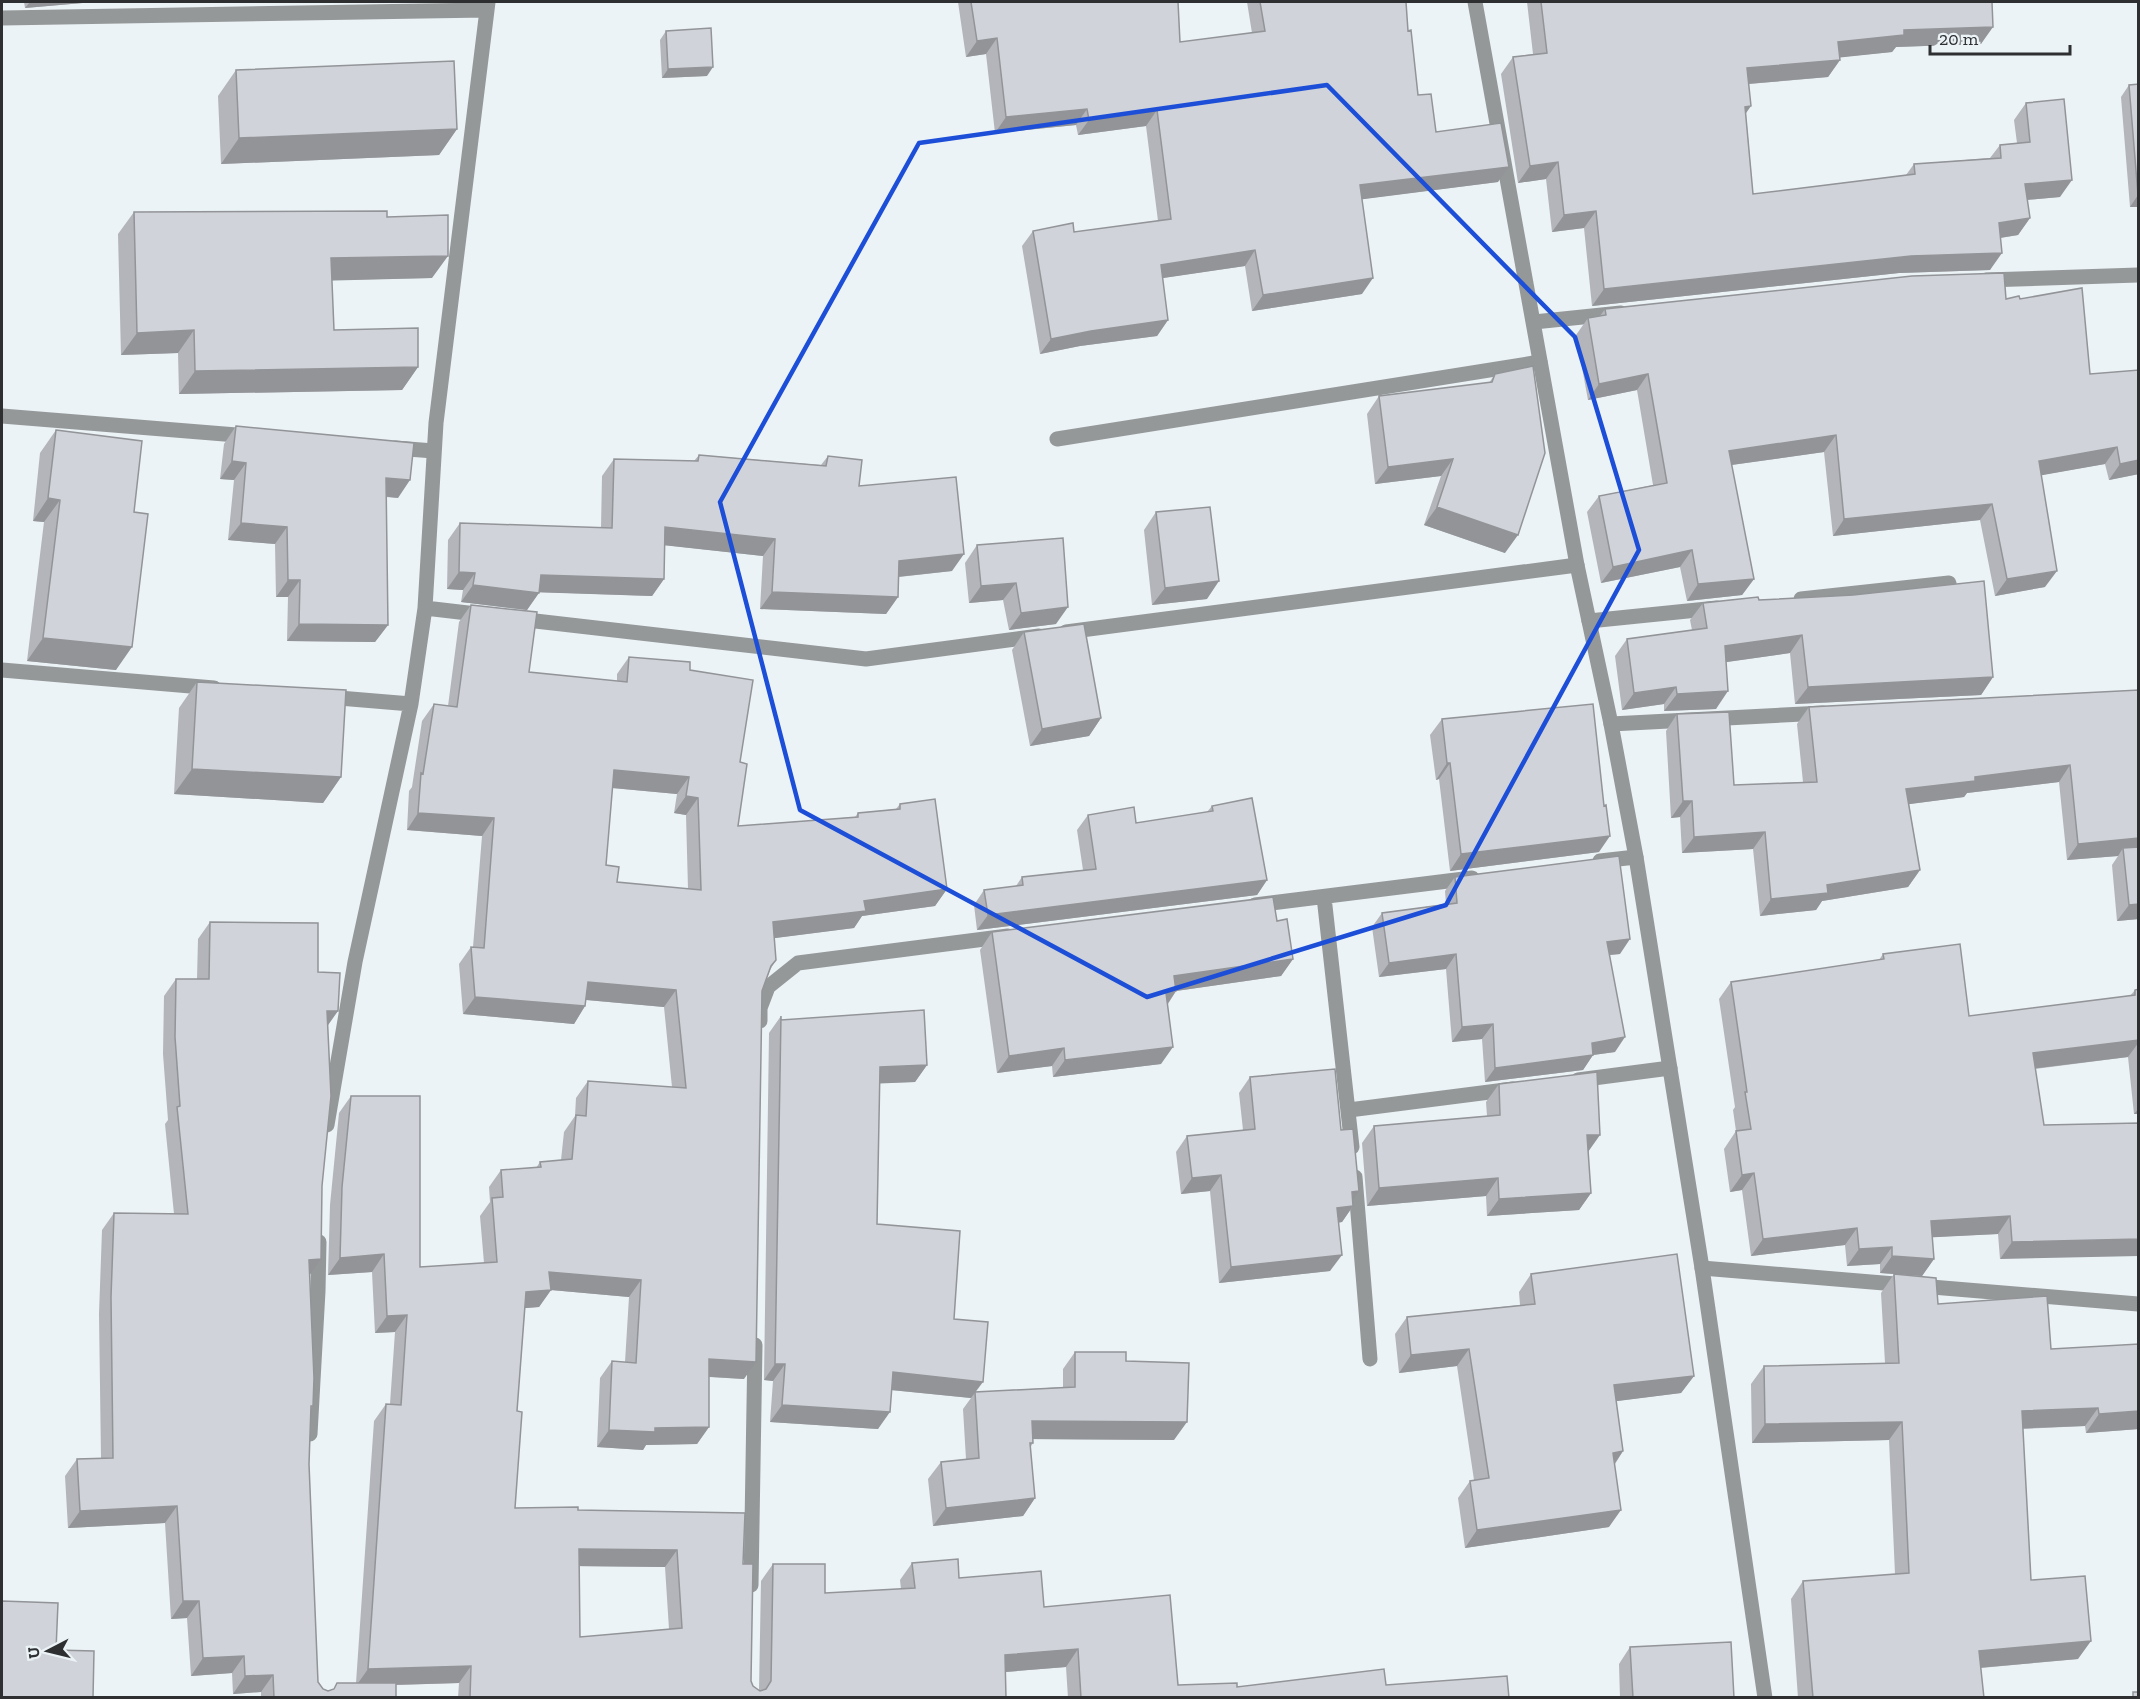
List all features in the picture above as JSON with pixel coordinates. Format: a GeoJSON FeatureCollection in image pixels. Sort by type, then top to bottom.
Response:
{"type":"FeatureCollection","features":[{"type":"Feature","properties":{"kind":"street"},"geometry":{"type":"LineString","coordinates":[[1475,2],[1577,565],[1611,724],[1636,857],[1702,1269],[1766,1698]]}},
{"type":"Feature","properties":{"kind":"street"},"geometry":{"type":"LineString","coordinates":[[2,18],[487,6],[434,451],[425,608],[411,704],[354,962],[326,1140]]}},
{"type":"Feature","properties":{"kind":"street"},"geometry":{"type":"LineString","coordinates":[[1971,280],[2139,275]]}},
{"type":"Feature","properties":{"kind":"street"},"geometry":{"type":"LineString","coordinates":[[1534,322],[1640,311]]}},
{"type":"Feature","properties":{"kind":"street"},"geometry":{"type":"LineString","coordinates":[[1057,439],[1540,362]]}},
{"type":"Feature","properties":{"kind":"street"},"geometry":{"type":"LineString","coordinates":[[2,416],[259,437]]}},
{"type":"Feature","properties":{"kind":"street"},"geometry":{"type":"LineString","coordinates":[[376,446],[434,451]]}},
{"type":"Feature","properties":{"kind":"street"},"geometry":{"type":"LineString","coordinates":[[425,608],[866,659],[1577,565]]}},
{"type":"Feature","properties":{"kind":"street"},"geometry":{"type":"LineString","coordinates":[[1786,600],[1949,583]]}},
{"type":"Feature","properties":{"kind":"street"},"geometry":{"type":"LineString","coordinates":[[1589,621],[1728,606]]}},
{"type":"Feature","properties":{"kind":"street"},"geometry":{"type":"LineString","coordinates":[[2,670],[233,689]]}},
{"type":"Feature","properties":{"kind":"street"},"geometry":{"type":"LineString","coordinates":[[316,696],[411,704]]}},
{"type":"Feature","properties":{"kind":"street"},"geometry":{"type":"LineString","coordinates":[[1611,724],[1834,712]]}},
{"type":"Feature","properties":{"kind":"street"},"geometry":{"type":"LineString","coordinates":[[1589,863],[1636,857]]}},
{"type":"Feature","properties":{"kind":"street"},"geometry":{"type":"LineString","coordinates":[[1242,907],[1485,876]]}},
{"type":"Feature","properties":{"kind":"street"},"geometry":{"type":"LineString","coordinates":[[1324,897],[1349,1110],[1370,1359]]}},
{"type":"Feature","properties":{"kind":"street"},"geometry":{"type":"LineString","coordinates":[[760,1032],[760,1008],[768,987],[798,963],[1020,935]]}},
{"type":"Feature","properties":{"kind":"street"},"geometry":{"type":"LineString","coordinates":[[1563,1082],[1670,1068]]}},
{"type":"Feature","properties":{"kind":"street"},"geometry":{"type":"LineString","coordinates":[[1349,1110],[1527,1087]]}},
{"type":"Feature","properties":{"kind":"street"},"geometry":{"type":"LineString","coordinates":[[309,1445],[320,1226]]}},
{"type":"Feature","properties":{"kind":"street"},"geometry":{"type":"LineString","coordinates":[[1702,1269],[2139,1304]]}},
{"type":"Feature","properties":{"kind":"street"},"geometry":{"type":"LineString","coordinates":[[750,1602],[755,1329]]}},
{"type":"Feature","properties":{"kind":"highlighted area"},"geometry":{"type":"Polygon","coordinates":[[[1327,85],[1575,337],[1639,550],[1446,905],[1147,997],[800,810],[720,502],[919,143],[1327,85]]]}},
{"type":"Feature","properties":{"kind":"building"},"geometry":{"type":"Polygon","coordinates":[[[971,2],[1178,2],[1180,42],[1265,31],[1260,2],[1406,2],[1418,95],[1431,94],[1436,132],[1501,123],[1509,167],[1360,185],[1373,278],[1263,295],[1255,250],[1161,265],[1168,320],[1051,339],[1033,231],[1073,223],[1074,232],[1171,219],[1157,110],[1089,120],[1087,109],[1006,117],[997,38],[977,41],[971,2]]]}},
{"type":"Feature","properties":{"kind":"building"},"geometry":{"type":"Polygon","coordinates":[[[1541,2],[1992,2],[1993,27],[1904,30],[1904,35],[1838,42],[1840,60],[1747,68],[1751,106],[1745,107],[1753,194],[1915,174],[1914,164],[2001,158],[2000,145],[2030,142],[2026,103],[2064,99],[2072,180],[2025,184],[2030,218],[1999,223],[2002,253],[1911,256],[1604,289],[1596,211],[1564,215],[1558,162],[1530,166],[1513,57],[1547,53],[1541,2]]]}},
{"type":"Feature","properties":{"kind":"building"},"geometry":{"type":"Polygon","coordinates":[[[711,28],[713,67],[668,69],[666,31],[711,28]]]}},
{"type":"Feature","properties":{"kind":"building"},"geometry":{"type":"Polygon","coordinates":[[[454,61],[457,129],[239,138],[236,70],[454,61]]]}},
{"type":"Feature","properties":{"kind":"building"},"geometry":{"type":"Polygon","coordinates":[[[2139,84],[2139,195],[2138,195],[2129,85],[2139,84]]]}},
{"type":"Feature","properties":{"kind":"building"},"geometry":{"type":"Polygon","coordinates":[[[387,211],[387,217],[448,215],[448,256],[331,258],[334,330],[418,328],[418,367],[195,371],[194,330],[137,333],[134,212],[387,211]]]}},
{"type":"Feature","properties":{"kind":"building"},"geometry":{"type":"Polygon","coordinates":[[[2004,273],[2006,299],[2019,296],[2020,299],[2082,288],[2090,374],[2139,370],[2139,460],[2120,464],[2117,447],[2039,461],[2057,571],[2007,579],[1992,504],[1844,519],[1836,435],[1729,451],[1754,579],[1698,584],[1692,550],[1613,567],[1599,496],[1667,483],[1648,374],[1599,384],[1588,318],[1606,315],[1605,309],[1912,276],[2004,273]]]}},
{"type":"Feature","properties":{"kind":"building"},"geometry":{"type":"Polygon","coordinates":[[[1533,366],[1545,453],[1518,535],[1437,507],[1453,459],[1388,467],[1379,396],[1492,382],[1495,374],[1533,366]]]}},
{"type":"Feature","properties":{"kind":"building"},"geometry":{"type":"Polygon","coordinates":[[[236,426],[414,443],[410,480],[386,478],[388,625],[299,624],[300,580],[288,580],[287,527],[241,523],[246,463],[232,461],[236,426]]]}},
{"type":"Feature","properties":{"kind":"building"},"geometry":{"type":"Polygon","coordinates":[[[56,430],[142,441],[134,512],[148,514],[132,647],[43,638],[60,500],[48,498],[56,430]]]}},
{"type":"Feature","properties":{"kind":"building"},"geometry":{"type":"Polygon","coordinates":[[[699,455],[826,466],[828,456],[862,460],[859,486],[956,477],[964,554],[899,561],[898,597],[772,592],[775,539],[665,527],[664,579],[541,575],[539,593],[473,585],[475,573],[459,572],[460,523],[612,528],[614,459],[698,461],[699,455]]]}},
{"type":"Feature","properties":{"kind":"building"},"geometry":{"type":"Polygon","coordinates":[[[1210,507],[1219,581],[1165,588],[1156,512],[1210,507]]]}},
{"type":"Feature","properties":{"kind":"building"},"geometry":{"type":"Polygon","coordinates":[[[1063,538],[1068,607],[1021,613],[1016,583],[981,586],[977,545],[1063,538]]]}},
{"type":"Feature","properties":{"kind":"building"},"geometry":{"type":"Polygon","coordinates":[[[1984,581],[1993,677],[1808,687],[1802,635],[1725,646],[1728,691],[1677,694],[1676,687],[1634,693],[1627,639],[1707,628],[1703,603],[1758,597],[1759,600],[1853,595],[1984,581]]]}},
{"type":"Feature","properties":{"kind":"building"},"geometry":{"type":"Polygon","coordinates":[[[471,605],[537,612],[529,672],[627,682],[629,657],[690,662],[690,670],[753,680],[740,762],[747,764],[738,826],[858,817],[858,813],[900,809],[900,804],[935,799],[947,889],[864,901],[866,911],[773,922],[776,960],[771,966],[762,991],[756,1362],[709,1359],[709,1427],[655,1428],[655,1432],[609,1430],[612,1361],[636,1363],[641,1280],[549,1272],[551,1290],[526,1292],[517,1411],[522,1412],[515,1508],[578,1507],[578,1510],[745,1513],[743,1564],[753,1564],[751,1681],[753,1686],[760,1691],[766,1689],[771,1681],[773,1564],[825,1564],[825,1593],[915,1588],[912,1563],[958,1559],[959,1578],[1041,1571],[1044,1607],[1170,1595],[1178,1685],[1237,1683],[1237,1687],[1384,1669],[1386,1685],[1507,1676],[1509,1698],[1081,1698],[1078,1649],[1005,1655],[1006,1698],[470,1698],[471,1666],[368,1669],[386,1404],[401,1405],[407,1315],[387,1316],[384,1254],[340,1258],[342,1187],[351,1096],[420,1096],[420,1267],[497,1262],[492,1198],[503,1197],[501,1170],[541,1167],[540,1162],[572,1159],[576,1115],[586,1116],[588,1081],[686,1088],[676,990],[588,982],[585,1006],[475,997],[471,947],[484,948],[494,818],[418,813],[421,773],[423,774],[434,704],[457,707],[471,605]],[[614,770],[606,865],[619,867],[617,882],[701,890],[698,798],[686,796],[689,777],[614,770]],[[579,1549],[580,1637],[682,1628],[677,1550],[579,1549]]]}},
{"type":"Feature","properties":{"kind":"building"},"geometry":{"type":"Polygon","coordinates":[[[1084,624],[1101,718],[1042,729],[1024,632],[1084,624]]]}},
{"type":"Feature","properties":{"kind":"building"},"geometry":{"type":"Polygon","coordinates":[[[197,682],[346,690],[341,777],[192,769],[197,682]]]}},
{"type":"Feature","properties":{"kind":"building"},"geometry":{"type":"Polygon","coordinates":[[[2139,690],[2139,838],[2078,844],[2070,765],[1975,777],[1975,781],[1906,789],[1920,870],[1827,885],[1828,893],[1771,899],[1765,832],[1694,837],[1692,801],[1683,801],[1677,714],[1729,712],[1734,785],[1817,782],[1809,707],[2139,690]]]}},
{"type":"Feature","properties":{"kind":"building"},"geometry":{"type":"Polygon","coordinates":[[[1593,704],[1604,806],[1606,805],[1610,836],[1461,854],[1442,719],[1593,704]]]}},
{"type":"Feature","properties":{"kind":"building"},"geometry":{"type":"Polygon","coordinates":[[[1252,798],[1267,880],[988,915],[984,890],[1023,885],[1022,877],[1096,869],[1088,815],[1134,807],[1136,823],[1213,811],[1212,806],[1252,798]]]}},
{"type":"Feature","properties":{"kind":"building"},"geometry":{"type":"Polygon","coordinates":[[[2139,847],[2139,904],[2129,905],[2123,848],[2139,847]]]}},
{"type":"Feature","properties":{"kind":"building"},"geometry":{"type":"Polygon","coordinates":[[[1619,856],[1630,939],[1607,942],[1625,1037],[1592,1043],[1593,1055],[1495,1068],[1493,1024],[1462,1027],[1456,954],[1389,963],[1382,913],[1457,903],[1455,877],[1619,856]]]}},
{"type":"Feature","properties":{"kind":"building"},"geometry":{"type":"Polygon","coordinates":[[[1273,897],[1277,921],[1287,919],[1293,959],[1174,976],[1176,991],[1166,993],[1173,1047],[1065,1060],[1064,1048],[1009,1056],[992,932],[1273,897]]]}},
{"type":"Feature","properties":{"kind":"building"},"geometry":{"type":"Polygon","coordinates":[[[210,922],[318,923],[318,972],[340,973],[338,1011],[327,1011],[331,1096],[322,1186],[321,1259],[309,1260],[314,1378],[309,1464],[318,1682],[323,1689],[328,1691],[334,1689],[337,1683],[396,1683],[396,1698],[274,1698],[273,1675],[245,1676],[244,1656],[203,1658],[199,1601],[183,1601],[177,1506],[80,1511],[77,1459],[113,1458],[111,1297],[114,1213],[188,1214],[177,1107],[180,1106],[175,1037],[176,979],[209,979],[210,922]]]}},
{"type":"Feature","properties":{"kind":"building"},"geometry":{"type":"Polygon","coordinates":[[[1960,944],[1969,1016],[2135,995],[2135,990],[2139,989],[2139,1040],[2033,1053],[2044,1125],[2139,1123],[2139,1239],[2012,1242],[2010,1216],[1931,1221],[1934,1259],[1892,1256],[1892,1247],[1859,1249],[1857,1228],[1763,1239],[1754,1173],[1742,1175],[1736,1131],[1751,1129],[1731,982],[1884,959],[1883,954],[1960,944]]]}},
{"type":"Feature","properties":{"kind":"building"},"geometry":{"type":"Polygon","coordinates":[[[924,1010],[927,1065],[880,1067],[877,1224],[960,1231],[954,1319],[988,1322],[983,1382],[893,1372],[890,1412],[782,1405],[785,1364],[775,1364],[781,1016],[781,1020],[924,1010]]]}},
{"type":"Feature","properties":{"kind":"building"},"geometry":{"type":"Polygon","coordinates":[[[1335,1069],[1341,1130],[1353,1129],[1359,1191],[1352,1192],[1353,1206],[1337,1208],[1342,1255],[1231,1267],[1221,1175],[1192,1178],[1187,1136],[1255,1129],[1250,1077],[1335,1069]]]}},
{"type":"Feature","properties":{"kind":"building"},"geometry":{"type":"Polygon","coordinates":[[[1597,1072],[1600,1135],[1587,1135],[1591,1193],[1499,1199],[1498,1178],[1379,1188],[1374,1126],[1500,1115],[1499,1084],[1597,1072]]]}},
{"type":"Feature","properties":{"kind":"building"},"geometry":{"type":"Polygon","coordinates":[[[1677,1254],[1694,1376],[1614,1385],[1623,1451],[1613,1453],[1621,1510],[1477,1530],[1470,1481],[1489,1478],[1469,1349],[1411,1355],[1407,1317],[1535,1304],[1531,1274],[1677,1254]]]}},
{"type":"Feature","properties":{"kind":"building"},"geometry":{"type":"Polygon","coordinates":[[[1894,1274],[1936,1278],[1938,1304],[2047,1296],[2051,1349],[2139,1344],[2139,1411],[2099,1414],[2098,1408],[2022,1411],[2031,1580],[2085,1576],[2091,1641],[1979,1651],[1984,1698],[1813,1698],[1803,1581],[1909,1573],[1902,1422],[1765,1424],[1764,1366],[1899,1363],[1894,1274]]]}},
{"type":"Feature","properties":{"kind":"building"},"geometry":{"type":"Polygon","coordinates":[[[1075,1352],[1126,1352],[1126,1361],[1189,1363],[1187,1422],[1032,1421],[1033,1443],[1030,1443],[1035,1498],[946,1508],[941,1462],[979,1458],[975,1392],[1075,1387],[1075,1352]]]}},
{"type":"Feature","properties":{"kind":"building"},"geometry":{"type":"Polygon","coordinates":[[[2,1601],[58,1603],[56,1650],[94,1651],[93,1698],[2,1698],[2,1601]]]}},
{"type":"Feature","properties":{"kind":"building"},"geometry":{"type":"Polygon","coordinates":[[[1731,1642],[1734,1698],[1633,1698],[1630,1647],[1731,1642]]]}},
{"type":"Feature","properties":{"kind":"building"},"geometry":{"type":"Polygon","coordinates":[[[2133,1692],[2139,1692],[2139,1698],[2133,1698],[2133,1692]]]}}]}
